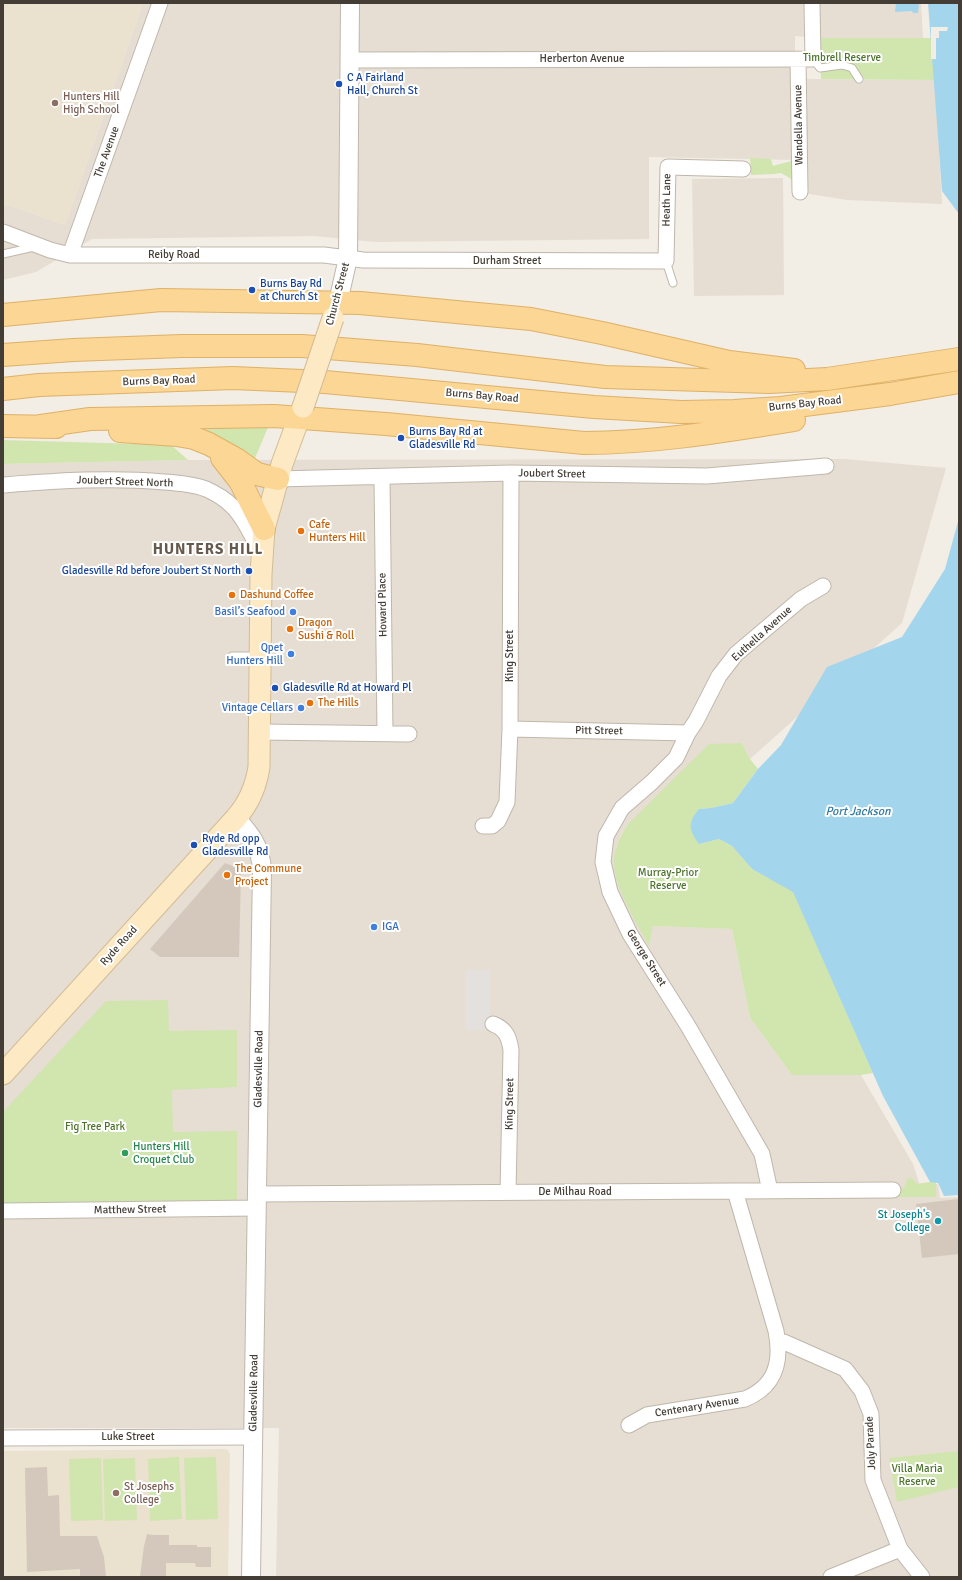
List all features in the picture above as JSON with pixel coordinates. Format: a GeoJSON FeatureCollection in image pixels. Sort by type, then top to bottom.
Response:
{"type":"FeatureCollection","features":[{"type":"Feature","properties":{"kind":"main road"},"geometry":{"type":"LineString","coordinates":[[3,315],[161,300],[336,310],[360,303],[531,319],[602,333],[729,362],[798,371],[885,371]]}},
{"type":"Feature","properties":{"kind":"main road","name":"Church Street"},"geometry":{"type":"LineString","coordinates":[[261,565],[264,529],[278,479],[336,310]]}},
{"type":"Feature","properties":{"kind":"main road","name":"Burns Bay Road"},"geometry":{"type":"LineString","coordinates":[[3,355],[73,350],[174,346],[302,346],[417,354],[621,377],[769,382],[827,379],[959,359]]}},
{"type":"Feature","properties":{"kind":"main road","name":"Burns Bay Road"},"geometry":{"type":"LineString","coordinates":[[3,389],[39,385],[233,378],[325,382],[594,407],[681,412],[781,408],[890,394],[959,382]]}},
{"type":"Feature","properties":{"kind":"main road"},"geometry":{"type":"LineString","coordinates":[[41,426],[90,418],[274,416],[301,412],[386,424],[584,443],[612,443],[692,435],[826,414],[890,394]]}},
{"type":"Feature","properties":{"kind":"main road"},"geometry":{"type":"LineString","coordinates":[[3,426],[41,426],[177,435],[194,438],[209,444],[236,459],[258,474],[278,479]]}},
{"type":"Feature","properties":{"kind":"main road"},"geometry":{"type":"LineString","coordinates":[[209,444],[240,481],[264,529]]}},
{"type":"Feature","properties":{"kind":"main road"},"geometry":{"type":"LineString","coordinates":[[236,818],[250,799],[256,783],[259,766],[261,565]]}},
{"type":"Feature","properties":{"kind":"main road","name":"Ryde Road"},"geometry":{"type":"LineString","coordinates":[[3,1074],[236,818]]}},
{"type":"Feature","properties":{"kind":"street","name":"The Avenue"},"geometry":{"type":"LineString","coordinates":[[70,256],[160,3]]}},
{"type":"Feature","properties":{"kind":"street","name":"Church Street"},"geometry":{"type":"LineString","coordinates":[[336,310],[348,258],[350,3]]}},
{"type":"Feature","properties":{"kind":"street"},"geometry":{"type":"LineString","coordinates":[[812,3],[813,59]]}},
{"type":"Feature","properties":{"kind":"street","name":"Wandella Avenue"},"geometry":{"type":"LineString","coordinates":[[798,59],[800,192]]}},
{"type":"Feature","properties":{"kind":"street","name":"Herberton Avenue"},"geometry":{"type":"LineString","coordinates":[[350,60],[813,59]]}},
{"type":"Feature","properties":{"kind":"street","name":"Heath Lane"},"geometry":{"type":"LineString","coordinates":[[666,261],[668,167],[743,169]]}},
{"type":"Feature","properties":{"kind":"street","name":"Reiby Road"},"geometry":{"type":"LineString","coordinates":[[3,232],[70,256],[324,255],[348,258]]}},
{"type":"Feature","properties":{"kind":"street","name":"Durham Street"},"geometry":{"type":"LineString","coordinates":[[348,258],[364,260],[666,261]]}},
{"type":"Feature","properties":{"kind":"street","name":"Joubert Street"},"geometry":{"type":"LineString","coordinates":[[278,479],[511,473],[707,476],[826,466]]}},
{"type":"Feature","properties":{"kind":"street","name":"King Street"},"geometry":{"type":"LineString","coordinates":[[483,826],[492,826],[498,821],[507,802],[510,729],[511,473]]}},
{"type":"Feature","properties":{"kind":"street","name":"Howard Place"},"geometry":{"type":"LineString","coordinates":[[382,477],[385,734]]}},
{"type":"Feature","properties":{"kind":"street","name":"Joubert Street North"},"geometry":{"type":"LineString","coordinates":[[3,485],[70,480],[109,479],[147,480],[185,484],[206,489],[223,498],[233,506],[240,516],[261,565]]}},
{"type":"Feature","properties":{"kind":"street","name":"Euthella Avenue"},"geometry":{"type":"LineString","coordinates":[[688,733],[696,722],[719,676],[736,654],[802,599],[823,586]]}},
{"type":"Feature","properties":{"kind":"street","name":"Pitt Street"},"geometry":{"type":"LineString","coordinates":[[510,729],[688,733]]}},
{"type":"Feature","properties":{"kind":"street"},"geometry":{"type":"LineString","coordinates":[[260,732],[409,734]]}},
{"type":"Feature","properties":{"kind":"street","name":"George Street"},"geometry":{"type":"LineString","coordinates":[[688,733],[676,758],[652,782],[622,808],[606,836],[603,862],[610,892],[630,934],[688,1026],[762,1154],[770,1191]]}},
{"type":"Feature","properties":{"kind":"street","name":"Gladesville Road"},"geometry":{"type":"LineString","coordinates":[[236,818],[254,838],[260,852],[262,868],[251,1577]]}},
{"type":"Feature","properties":{"kind":"street","name":"King Street"},"geometry":{"type":"LineString","coordinates":[[493,1024],[506,1032],[509,1037],[511,1050],[508,1192]]}},
{"type":"Feature","properties":{"kind":"street","name":"De Milhau Road"},"geometry":{"type":"LineString","coordinates":[[257,1201],[508,1192],[893,1190]]}},
{"type":"Feature","properties":{"kind":"street","name":"Centenary Avenue"},"geometry":{"type":"LineString","coordinates":[[629,1425],[647,1415],[745,1399],[757,1394],[771,1379],[776,1366],[781,1342],[776,1331],[735,1191]]}},
{"type":"Feature","properties":{"kind":"street","name":"Matthew Street"},"geometry":{"type":"LineString","coordinates":[[3,1211],[257,1201]]}},
{"type":"Feature","properties":{"kind":"street","name":"Joly Parade"},"geometry":{"type":"LineString","coordinates":[[781,1342],[846,1369],[862,1391],[870,1414],[873,1480],[900,1549],[922,1577]]}},
{"type":"Feature","properties":{"kind":"street","name":"Luke Street"},"geometry":{"type":"LineString","coordinates":[[3,1438],[254,1437]]}},
{"type":"Feature","properties":{"kind":"street"},"geometry":{"type":"LineString","coordinates":[[831,1577],[900,1549]]}},
{"type":"Feature","properties":{"kind":"lane"},"geometry":{"type":"LineString","coordinates":[[813,59],[820,68],[842,65],[852,68],[859,79]]}},
{"type":"Feature","properties":{"kind":"lane"},"geometry":{"type":"LineString","coordinates":[[3,254],[39,246]]}},
{"type":"Feature","properties":{"kind":"lane","name":"Heath Lane"},"geometry":{"type":"LineString","coordinates":[[666,261],[673,282]]}},
{"type":"Feature","properties":{"kind":"lane"},"geometry":{"type":"LineString","coordinates":[[232,656],[261,656]]}},
{"type":"Feature","properties":{"kind":"shaded area","name":"Hunters Hill High School"},"geometry":{"type":"Polygon","coordinates":[[[3,3],[143,3],[65,225],[3,203],[3,3]]]}},
{"type":"Feature","properties":{"kind":"shaded area"},"geometry":{"type":"Polygon","coordinates":[[[143,3],[921,3],[923,38],[820,38],[795,36],[795,160],[649,157],[649,239],[375,242],[314,236],[92,239],[36,272],[3,280],[3,203],[65,225],[143,3]]]}},
{"type":"Feature","properties":{"kind":"shaded area"},"geometry":{"type":"Polygon","coordinates":[[[805,79],[935,80],[942,204],[847,200],[804,193],[805,79]]]}},
{"type":"Feature","properties":{"kind":"shaded area"},"geometry":{"type":"Polygon","coordinates":[[[783,178],[784,295],[694,296],[692,179],[783,178]]]}},
{"type":"Feature","properties":{"kind":"shaded area"},"geometry":{"type":"Polygon","coordinates":[[[845,459],[946,468],[902,623],[750,759],[742,743],[628,824],[621,835],[616,848],[649,945],[653,926],[732,929],[750,1018],[792,1075],[861,1075],[913,1164],[920,1186],[938,1184],[940,1198],[959,1197],[959,1577],[276,1577],[279,1428],[3,1428],[3,464],[188,460],[845,459]]]}},
{"type":"Feature","properties":{"kind":"shaded area"},"geometry":{"type":"Polygon","coordinates":[[[465,970],[490,970],[490,1030],[465,1030],[465,970]]]}},
{"type":"Feature","properties":{"kind":"shaded area","name":"St Josephs College"},"geometry":{"type":"Polygon","coordinates":[[[228,1450],[230,1454],[228,1577],[3,1577],[3,1451],[228,1450]]]}},
{"type":"Feature","properties":{"kind":"green space","name":"Timbrell Reserve"},"geometry":{"type":"Polygon","coordinates":[[[820,38],[932,38],[935,80],[821,79],[820,38]]]}},
{"type":"Feature","properties":{"kind":"green space"},"geometry":{"type":"Polygon","coordinates":[[[750,158],[771,159],[773,166],[795,160],[795,181],[781,173],[751,175],[750,158]]]}},
{"type":"Feature","properties":{"kind":"green space"},"geometry":{"type":"Polygon","coordinates":[[[206,422],[269,425],[255,458],[244,456],[226,441],[206,432],[206,422]]]}},
{"type":"Feature","properties":{"kind":"green space"},"geometry":{"type":"Polygon","coordinates":[[[3,440],[171,445],[188,460],[3,464],[3,440]]]}},
{"type":"Feature","properties":{"kind":"green space","name":"Murray-Prior Reserve"},"geometry":{"type":"Polygon","coordinates":[[[742,743],[750,759],[758,769],[733,803],[699,809],[699,844],[719,839],[732,846],[752,869],[793,891],[873,1073],[861,1075],[792,1075],[750,1018],[732,929],[653,926],[649,946],[621,893],[617,882],[614,856],[618,842],[628,824],[709,744],[742,743]]]}},
{"type":"Feature","properties":{"kind":"green space","name":"Fig Tree Park"},"geometry":{"type":"Polygon","coordinates":[[[168,1000],[169,1031],[237,1030],[237,1087],[172,1090],[173,1132],[237,1131],[237,1202],[3,1205],[3,1112],[106,1001],[168,1000]]]}},
{"type":"Feature","properties":{"kind":"green space"},"geometry":{"type":"Polygon","coordinates":[[[912,1178],[917,1184],[936,1181],[936,1197],[890,1197],[903,1188],[907,1179],[912,1178]]]}},
{"type":"Feature","properties":{"kind":"green space","name":"Villa Maria Reserve"},"geometry":{"type":"Polygon","coordinates":[[[959,1451],[959,1487],[897,1502],[889,1458],[959,1451]]]}},
{"type":"Feature","properties":{"kind":"green space"},"geometry":{"type":"Polygon","coordinates":[[[179,1457],[182,1519],[150,1521],[148,1459],[179,1457]]]}},
{"type":"Feature","properties":{"kind":"green space"},"geometry":{"type":"Polygon","coordinates":[[[216,1457],[218,1519],[186,1520],[184,1458],[216,1457]]]}},
{"type":"Feature","properties":{"kind":"green space"},"geometry":{"type":"Polygon","coordinates":[[[101,1458],[103,1520],[71,1521],[69,1459],[101,1458]]]}},
{"type":"Feature","properties":{"kind":"green space"},"geometry":{"type":"Polygon","coordinates":[[[135,1458],[137,1520],[105,1521],[103,1459],[135,1458]]]}},
{"type":"Feature","properties":{"kind":"water"},"geometry":{"type":"Polygon","coordinates":[[[896,3],[919,3],[918,13],[913,13],[912,11],[895,12],[896,3]]]}},
{"type":"Feature","properties":{"kind":"water"},"geometry":{"type":"Polygon","coordinates":[[[928,3],[959,3],[959,214],[942,191],[928,3]]]}},
{"type":"Feature","properties":{"kind":"water","name":"Port Jackson"},"geometry":{"type":"Polygon","coordinates":[[[959,518],[959,1195],[944,1196],[938,1183],[930,1182],[883,1096],[793,892],[752,869],[732,846],[719,839],[699,844],[691,830],[691,823],[699,809],[733,803],[758,769],[781,745],[827,667],[902,637],[945,569],[959,518]]]}},
{"type":"Feature","properties":{"kind":"pier"},"geometry":{"type":"Polygon","coordinates":[[[931,27],[948,27],[947,31],[939,31],[939,38],[936,38],[936,59],[931,59],[931,27]]]}},
{"type":"Feature","properties":{"kind":"building"},"geometry":{"type":"Polygon","coordinates":[[[225,863],[233,866],[241,873],[239,957],[160,957],[150,949],[225,863]]]}},
{"type":"Feature","properties":{"kind":"building","name":"St Joseph's College"},"geometry":{"type":"Polygon","coordinates":[[[958,1199],[959,1254],[922,1258],[916,1204],[958,1199]]]}},
{"type":"Feature","properties":{"kind":"building"},"geometry":{"type":"Polygon","coordinates":[[[47,1467],[48,1496],[59,1495],[60,1536],[97,1536],[104,1557],[106,1577],[80,1577],[80,1569],[27,1572],[25,1468],[47,1467]]]}},
{"type":"Feature","properties":{"kind":"building"},"geometry":{"type":"Polygon","coordinates":[[[147,1534],[169,1535],[169,1545],[197,1545],[197,1547],[211,1547],[211,1567],[196,1567],[195,1563],[166,1563],[166,1577],[140,1577],[147,1534]]]}},
{"type":"Feature","properties":{"kind":"place","name":"C A Fairland Hall, Church St"},"geometry":{"type":"Point","coordinates":[339,84]}},
{"type":"Feature","properties":{"kind":"place","name":"Hunters Hill High School"},"geometry":{"type":"Point","coordinates":[55,103]}},
{"type":"Feature","properties":{"kind":"place","name":"Burns Bay Rd at Church St"},"geometry":{"type":"Point","coordinates":[252,290]}},
{"type":"Feature","properties":{"kind":"place","name":"Burns Bay Rd at Gladesville Rd"},"geometry":{"type":"Point","coordinates":[401,438]}},
{"type":"Feature","properties":{"kind":"place","name":"Cafe Hunters Hill"},"geometry":{"type":"Point","coordinates":[301,531]}},
{"type":"Feature","properties":{"kind":"place","name":"Gladesville Rd before Joubert St North"},"geometry":{"type":"Point","coordinates":[249,571]}},
{"type":"Feature","properties":{"kind":"place","name":"Dashund Coffee"},"geometry":{"type":"Point","coordinates":[232,595]}},
{"type":"Feature","properties":{"kind":"place","name":"Basil’s Seafood"},"geometry":{"type":"Point","coordinates":[293,612]}},
{"type":"Feature","properties":{"kind":"place","name":"Dragon Sushi & Roll"},"geometry":{"type":"Point","coordinates":[290,629]}},
{"type":"Feature","properties":{"kind":"place","name":"Qpet Hunters Hill"},"geometry":{"type":"Point","coordinates":[291,654]}},
{"type":"Feature","properties":{"kind":"place","name":"Gladesville Rd at Howard Pl"},"geometry":{"type":"Point","coordinates":[275,688]}},
{"type":"Feature","properties":{"kind":"place","name":"The Hills"},"geometry":{"type":"Point","coordinates":[310,703]}},
{"type":"Feature","properties":{"kind":"place","name":"Vintage Cellars"},"geometry":{"type":"Point","coordinates":[301,708]}},
{"type":"Feature","properties":{"kind":"place","name":"Ryde Rd opp Gladesville Rd"},"geometry":{"type":"Point","coordinates":[194,845]}},
{"type":"Feature","properties":{"kind":"place","name":"The Commune Project"},"geometry":{"type":"Point","coordinates":[227,875]}},
{"type":"Feature","properties":{"kind":"place","name":"IGA"},"geometry":{"type":"Point","coordinates":[374,927]}},
{"type":"Feature","properties":{"kind":"place","name":"Hunters Hill Croquet Club"},"geometry":{"type":"Point","coordinates":[125,1153]}},
{"type":"Feature","properties":{"kind":"place","name":"St Joseph's College"},"geometry":{"type":"Point","coordinates":[938,1221]}},
{"type":"Feature","properties":{"kind":"place","name":"St Josephs College"},"geometry":{"type":"Point","coordinates":[116,1493]}},
{"type":"Feature","properties":{"kind":"district","name":"HUNTERS HILL"},"geometry":{"type":"Point","coordinates":[208,550]}}]}
